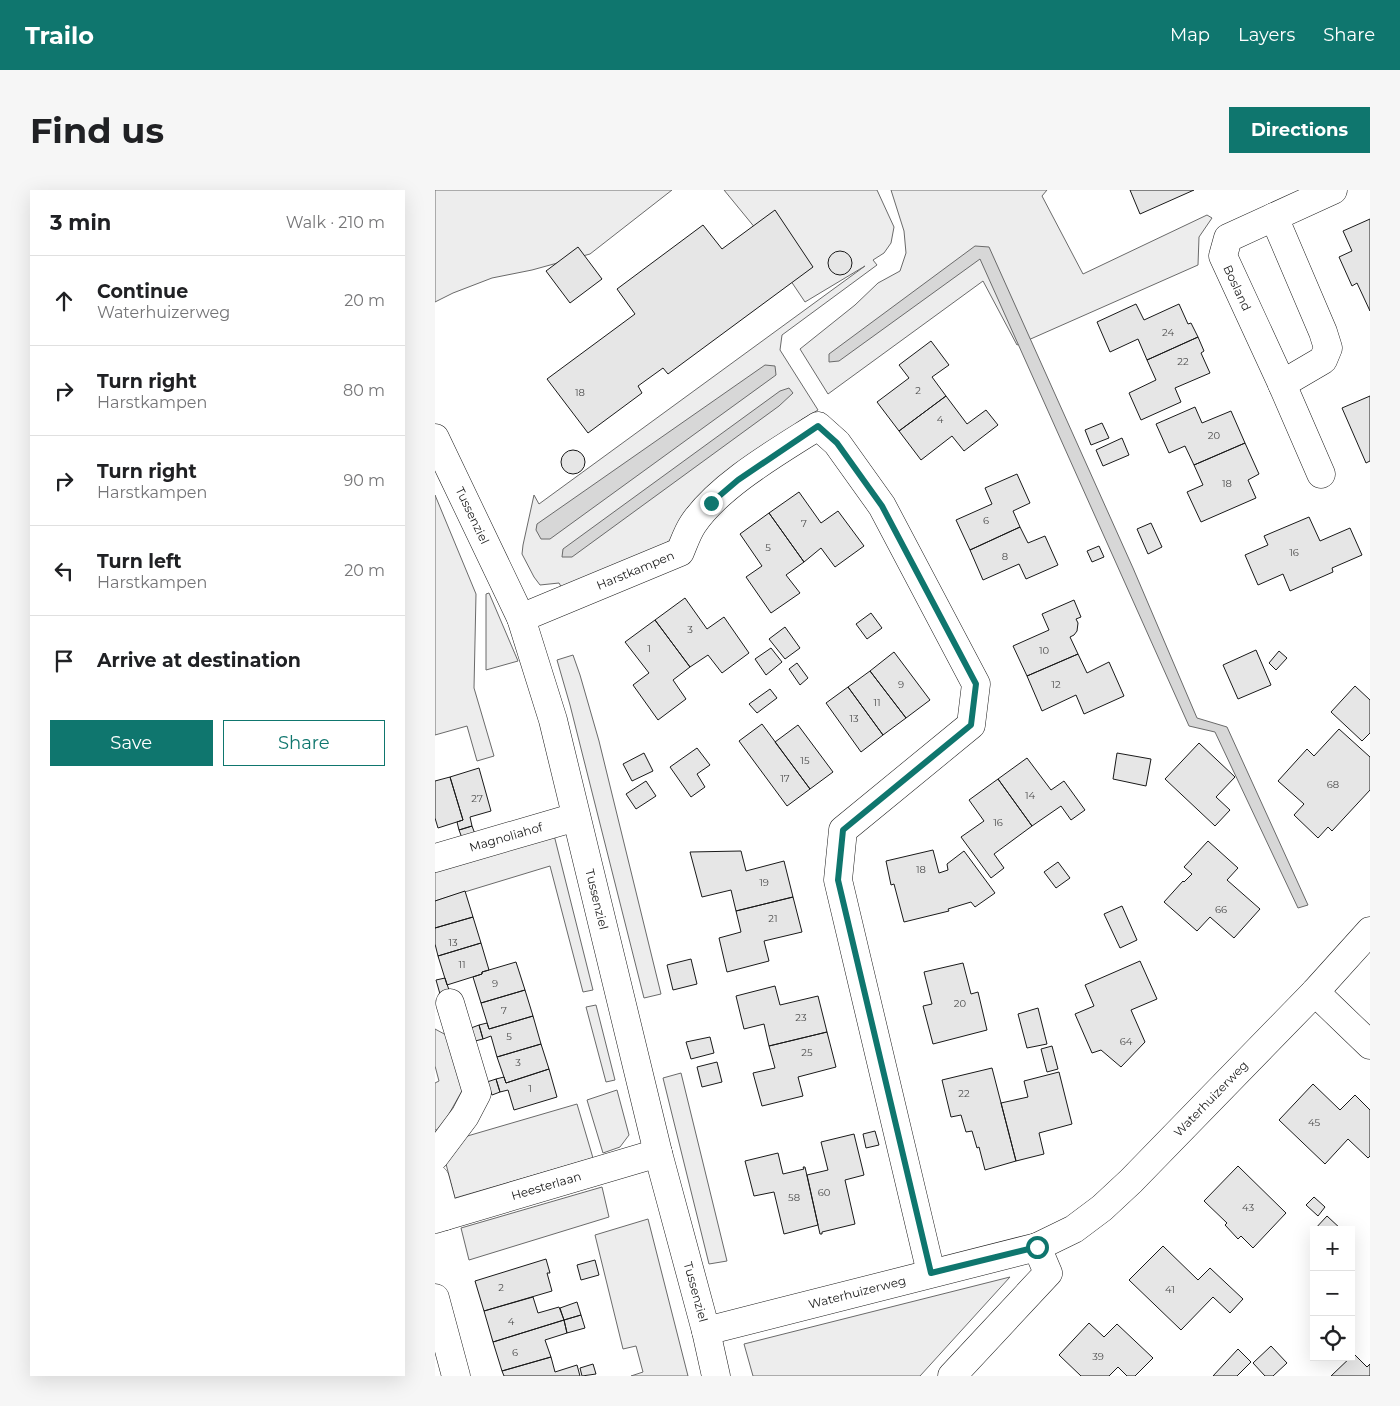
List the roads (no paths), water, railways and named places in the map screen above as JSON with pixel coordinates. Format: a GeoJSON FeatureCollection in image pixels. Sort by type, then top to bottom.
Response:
{"type":"FeatureCollection","features":[{"type":"Feature","properties":{"kind":"street","name":"Bosland"},"geometry":{"type":"LineString","coordinates":[[1321,474],[1283,384],[1223,256],[1228,238],[1333,190]]}},
{"type":"Feature","properties":{"kind":"street"},"geometry":{"type":"LineString","coordinates":[[1274,216],[1328,348],[1323,360],[1283,384]]}},
{"type":"Feature","properties":{"kind":"street","name":"Harstkampen"},"geometry":{"type":"LineString","coordinates":[[521,618],[679,552],[693,525],[711,503],[738,480],[818,426],[837,443],[882,506],[976,684],[971,725],[843,830],[838,880],[931,1273]]}},
{"type":"Feature","properties":{"kind":"street","name":"Tussenziel"},"geometry":{"type":"LineString","coordinates":[[435,438],[521,618],[553,720],[658,1153],[706,1331],[716,1376]]}},
{"type":"Feature","properties":{"kind":"street","name":"Magnoliahof"},"geometry":{"type":"LineString","coordinates":[[435,858],[576,817]]}},
{"type":"Feature","properties":{"kind":"street","name":"Waterhuizerweg"},"geometry":{"type":"LineString","coordinates":[[706,1331],[1037,1247],[1074,1229],[1102,1208],[1131,1181],[1315,992],[1370,931]]}},
{"type":"Feature","properties":{"kind":"street"},"geometry":{"type":"LineString","coordinates":[[1315,992],[1370,1045]]}},
{"type":"Feature","properties":{"kind":"street"},"geometry":{"type":"LineString","coordinates":[[435,1156],[465,1116],[477,1093],[450,1003]]}},
{"type":"Feature","properties":{"kind":"street","name":"Heesterlaan"},"geometry":{"type":"LineString","coordinates":[[440,1218],[658,1153]]}},
{"type":"Feature","properties":{"kind":"street"},"geometry":{"type":"LineString","coordinates":[[435,1179],[440,1218]]}},
{"type":"Feature","properties":{"kind":"street"},"geometry":{"type":"LineString","coordinates":[[952,1376],[1048,1273],[1037,1247]]}},
{"type":"Feature","properties":{"kind":"street"},"geometry":{"type":"LineString","coordinates":[[435,1298],[456,1376]]}}]}
